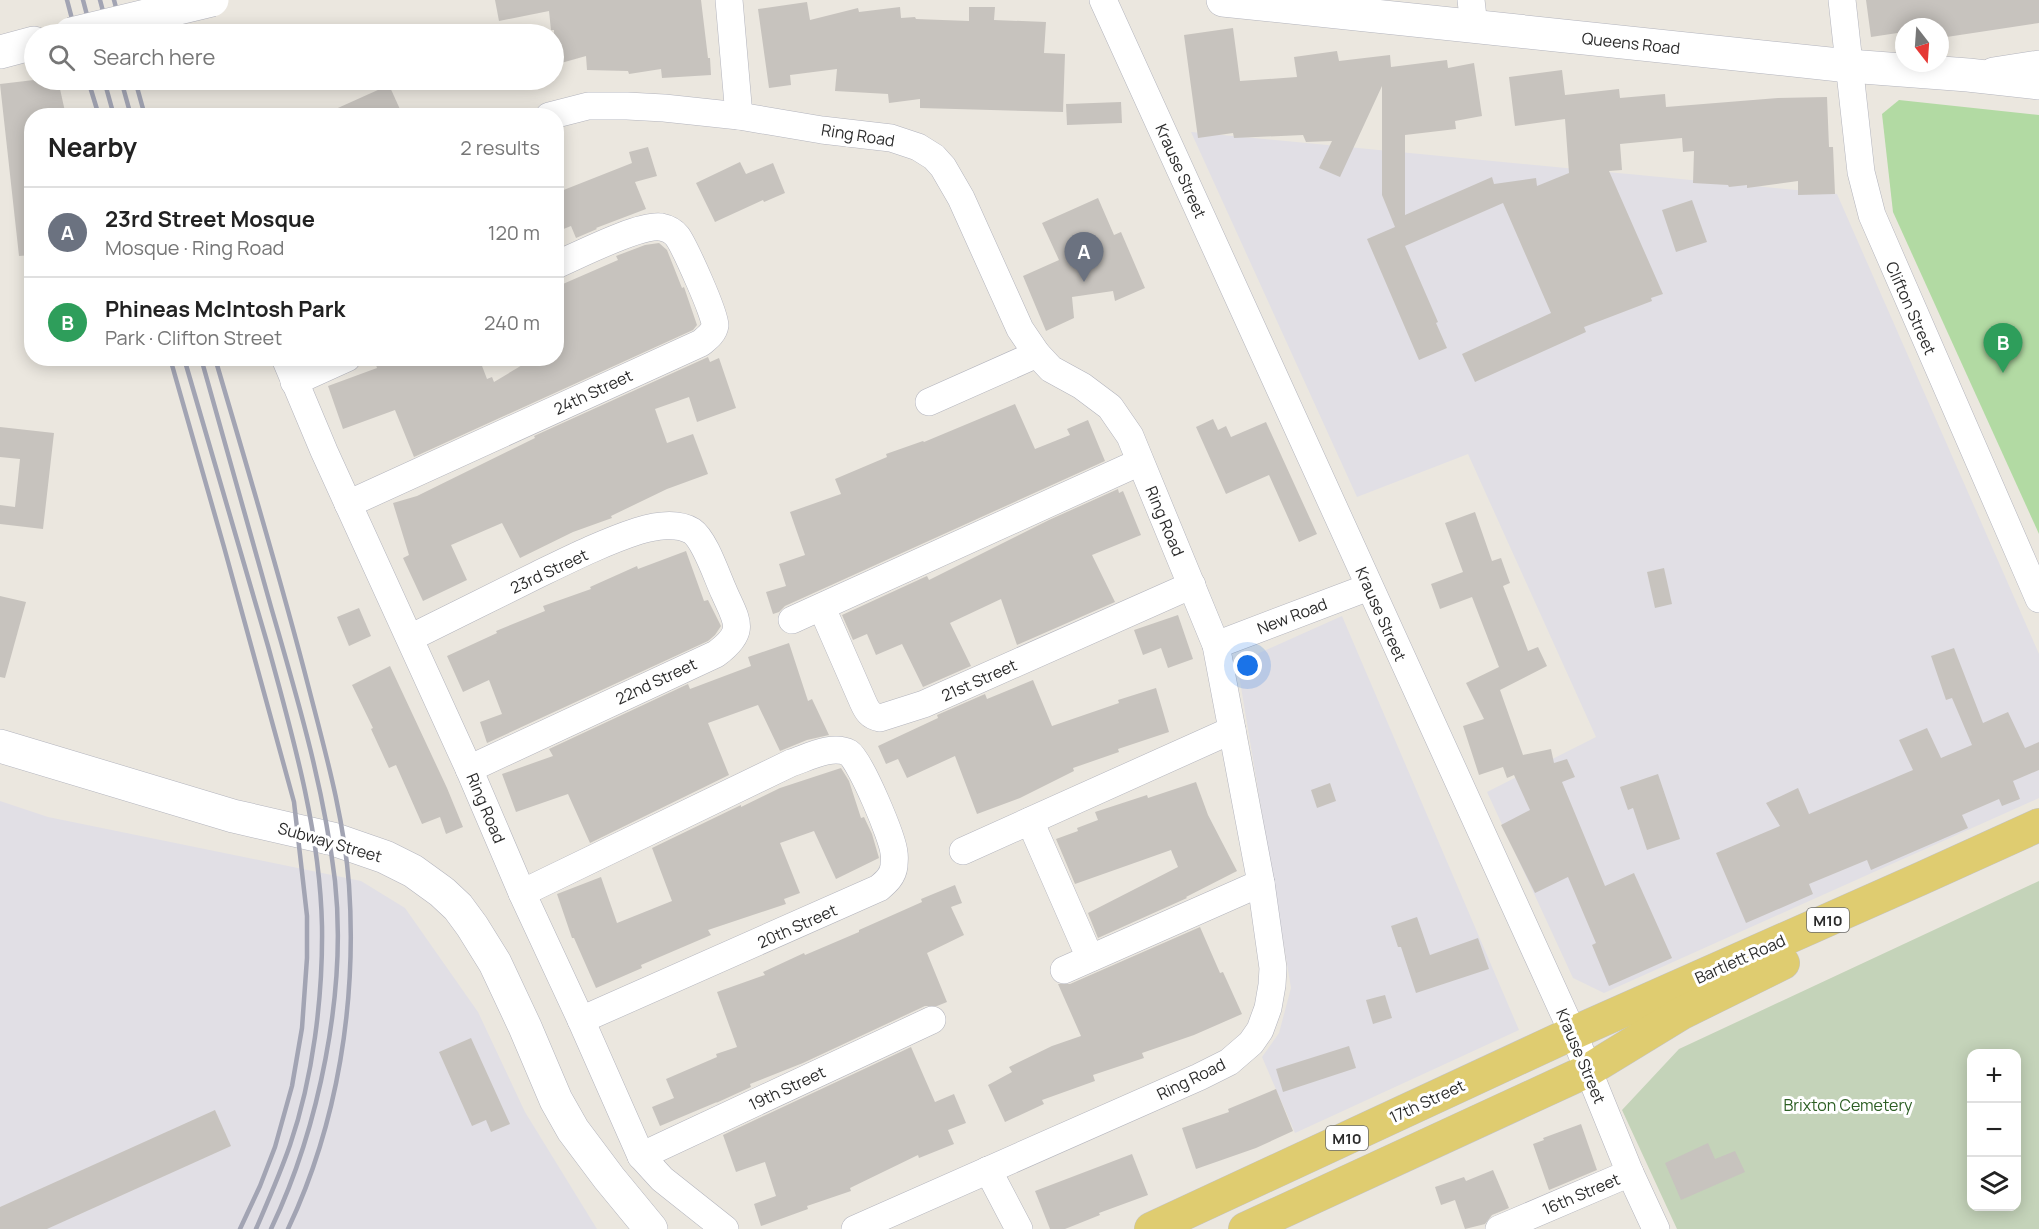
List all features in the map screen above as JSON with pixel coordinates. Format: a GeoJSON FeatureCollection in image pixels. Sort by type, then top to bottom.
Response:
{"type":"FeatureCollection","features":[{"type":"Feature","properties":{"kind":"main road","name":"Bartlett Road"},"geometry":{"type":"LineString","coordinates":[[1572,1033],[2039,825]]}},
{"type":"Feature","properties":{"kind":"main road","name":"Bartlett Road"},"geometry":{"type":"LineString","coordinates":[[1587,1071],[1693,1008],[1826,941],[2039,842]]}},
{"type":"Feature","properties":{"kind":"main road","name":"17th Street"},"geometry":{"type":"LineString","coordinates":[[1151,1229],[1572,1033]]}},
{"type":"Feature","properties":{"kind":"main road","name":"M10"},"geometry":{"type":"LineString","coordinates":[[1245,1229],[1587,1071]]}},
{"type":"Feature","properties":{"kind":"street"},"geometry":{"type":"LineString","coordinates":[[112,24],[212,0]]}},
{"type":"Feature","properties":{"kind":"street"},"geometry":{"type":"LineString","coordinates":[[729,0],[739,116]]}},
{"type":"Feature","properties":{"kind":"street","name":"Krause Street"},"geometry":{"type":"LineString","coordinates":[[1103,0],[1572,1033],[1630,1173],[1656,1229]]}},
{"type":"Feature","properties":{"kind":"street","name":"Queens Road"},"geometry":{"type":"LineString","coordinates":[[1223,0],[1473,13],[1849,66],[2039,83]]}},
{"type":"Feature","properties":{"kind":"street","name":"Clifton Street"},"geometry":{"type":"LineString","coordinates":[[1842,0],[1861,171],[1872,215],[2039,599]]}},
{"type":"Feature","properties":{"kind":"street"},"geometry":{"type":"LineString","coordinates":[[0,52],[24,46]]}},
{"type":"Feature","properties":{"kind":"street"},"geometry":{"type":"LineString","coordinates":[[1968,75],[2039,64]]}},
{"type":"Feature","properties":{"kind":"street","name":"Ring Road"},"geometry":{"type":"LineString","coordinates":[[564,112],[588,106],[627,106],[739,116],[822,130],[891,138],[918,147],[934,157],[944,167],[961,198],[1020,329],[1037,354],[1051,369],[1083,386],[1110,407],[1130,436],[1216,645],[1261,883],[1273,968],[1268,1008],[1260,1030],[1251,1043],[1229,1062],[1199,1077],[855,1229]]}},
{"type":"Feature","properties":{"kind":"street","name":"24th Street"},"geometry":{"type":"LineString","coordinates":[[348,504],[701,343],[712,332],[715,322],[711,309],[677,236],[668,229],[649,228],[610,241],[564,261]]}},
{"type":"Feature","properties":{"kind":"street"},"geometry":{"type":"LineString","coordinates":[[928,402],[1037,354]]}},
{"type":"Feature","properties":{"kind":"street"},"geometry":{"type":"LineString","coordinates":[[290,370],[309,366]]}},
{"type":"Feature","properties":{"kind":"street","name":"Ring Road"},"geometry":{"type":"LineString","coordinates":[[290,370],[641,1156],[662,1179],[725,1229]]}},
{"type":"Feature","properties":{"kind":"street"},"geometry":{"type":"LineString","coordinates":[[792,620],[1140,462]]}},
{"type":"Feature","properties":{"kind":"street","name":"23rd Street"},"geometry":{"type":"LineString","coordinates":[[410,638],[568,560],[637,531],[665,526],[681,526],[693,532]]}},
{"type":"Feature","properties":{"kind":"street","name":"22nd Street"},"geometry":{"type":"LineString","coordinates":[[469,770],[716,654],[729,644],[735,637],[736,622],[701,543],[693,532]]}},
{"type":"Feature","properties":{"kind":"street","name":"21st Street"},"geometry":{"type":"LineString","coordinates":[[822,608],[868,712],[880,718],[924,704],[1192,585]]}},
{"type":"Feature","properties":{"kind":"street","name":"New Road"},"geometry":{"type":"LineString","coordinates":[[1216,645],[1369,587]]}},
{"type":"Feature","properties":{"kind":"street"},"geometry":{"type":"LineString","coordinates":[[963,851],[1232,730]]}},
{"type":"Feature","properties":{"kind":"street","name":"Subway Street"},"geometry":{"type":"LineString","coordinates":[[0,746],[233,816],[333,839],[385,857],[413,871],[442,892],[458,907],[495,963],[556,1100],[573,1130],[651,1229]]}},
{"type":"Feature","properties":{"kind":"street","name":"20th Street"},"geometry":{"type":"LineString","coordinates":[[522,893],[791,763],[827,752],[848,753],[854,757],[869,786],[894,851],[894,870],[889,879],[879,888],[861,898],[581,1020]]}},
{"type":"Feature","properties":{"kind":"street"},"geometry":{"type":"LineString","coordinates":[[1030,821],[1090,958]]}},
{"type":"Feature","properties":{"kind":"street"},"geometry":{"type":"LineString","coordinates":[[1064,970],[1261,883]]}},
{"type":"Feature","properties":{"kind":"street","name":"19th Street"},"geometry":{"type":"LineString","coordinates":[[641,1156],[932,1020]]}},
{"type":"Feature","properties":{"kind":"street"},"geometry":{"type":"LineString","coordinates":[[988,1170],[1019,1229]]}},
{"type":"Feature","properties":{"kind":"street","name":"16th Street"},"geometry":{"type":"LineString","coordinates":[[1499,1229],[1630,1173]]}},
{"type":"Feature","properties":{"kind":"shaded area"},"geometry":{"type":"Polygon","coordinates":[[[1191,132],[1837,194],[2039,654],[2039,798],[1604,993],[1573,978],[1487,792],[1596,737],[1468,454],[1357,497],[1191,132]]]}},
{"type":"Feature","properties":{"kind":"shaded area"},"geometry":{"type":"Polygon","coordinates":[[[1342,616],[1519,1030],[1295,1133],[1262,1057],[1279,1033],[1291,988],[1237,663],[1342,616]]]}},
{"type":"Feature","properties":{"kind":"shaded area"},"geometry":{"type":"Polygon","coordinates":[[[0,801],[48,817],[361,881],[405,908],[478,1012],[525,1112],[597,1229],[0,1229],[0,801]]]}},
{"type":"Feature","properties":{"kind":"green space"},"geometry":{"type":"Polygon","coordinates":[[[1899,100],[2039,115],[2039,534],[1893,212],[1882,114],[1899,100]]]}},
{"type":"Feature","properties":{"kind":"green space","name":"Brixton Cemetery"},"geometry":{"type":"Polygon","coordinates":[[[2039,881],[2039,1229],[1677,1229],[1622,1110],[1679,1049],[2039,881]]]}},
{"type":"Feature","properties":{"kind":"building"},"geometry":{"type":"Polygon","coordinates":[[[495,0],[701,0],[711,75],[662,78],[661,69],[629,74],[628,71],[587,70],[586,56],[564,62],[564,24],[550,24],[549,11],[499,21],[495,0]]]}},
{"type":"Feature","properties":{"kind":"building"},"geometry":{"type":"Polygon","coordinates":[[[1866,0],[2039,0],[2039,23],[1949,37],[1949,18],[1895,18],[1895,33],[1871,37],[1866,0]]]}},
{"type":"Feature","properties":{"kind":"building"},"geometry":{"type":"Polygon","coordinates":[[[807,2],[810,20],[858,8],[859,12],[900,7],[901,18],[969,21],[969,7],[995,7],[994,20],[1046,22],[1044,53],[1065,54],[1063,112],[920,108],[920,99],[889,103],[888,94],[835,91],[837,69],[790,75],[791,85],[769,88],[758,9],[807,2]]]}},
{"type":"Feature","properties":{"kind":"building"},"geometry":{"type":"Polygon","coordinates":[[[1233,28],[1240,81],[1297,77],[1294,57],[1337,51],[1339,61],[1390,55],[1391,67],[1447,60],[1448,68],[1474,63],[1482,116],[1455,121],[1456,129],[1405,135],[1405,215],[1492,177],[1494,184],[1536,178],[1537,186],[1569,173],[1565,119],[1515,126],[1509,77],[1562,70],[1565,95],[1619,89],[1620,98],[1665,94],[1666,107],[1778,98],[1827,97],[1829,147],[1833,147],[1835,194],[1798,195],[1798,181],[1747,188],[1747,185],[1729,187],[1728,185],[1693,183],[1694,151],[1683,152],[1682,138],[1620,144],[1622,170],[1609,171],[1663,294],[1651,298],[1652,301],[1584,327],[1586,332],[1475,382],[1462,354],[1551,313],[1503,203],[1405,246],[1447,348],[1419,360],[1367,239],[1395,227],[1382,195],[1382,86],[1340,177],[1319,168],[1332,141],[1306,142],[1303,135],[1234,138],[1233,133],[1198,138],[1184,35],[1233,28]]]}},
{"type":"Feature","properties":{"kind":"building"},"geometry":{"type":"Polygon","coordinates":[[[24,81],[24,90],[60,90],[64,108],[24,108],[24,256],[19,256],[0,84],[24,81]]]}},
{"type":"Feature","properties":{"kind":"building"},"geometry":{"type":"Polygon","coordinates":[[[378,90],[391,90],[399,108],[338,108],[378,90]]]}},
{"type":"Feature","properties":{"kind":"building"},"geometry":{"type":"Polygon","coordinates":[[[1121,102],[1122,123],[1067,125],[1066,104],[1121,102]]]}},
{"type":"Feature","properties":{"kind":"building"},"geometry":{"type":"Polygon","coordinates":[[[648,147],[657,176],[635,182],[646,209],[576,238],[571,226],[564,229],[564,190],[632,163],[629,152],[648,147]]]}},
{"type":"Feature","properties":{"kind":"building"},"geometry":{"type":"Polygon","coordinates":[[[740,162],[746,174],[773,163],[785,193],[764,202],[763,200],[715,222],[696,183],[740,162]]]}},
{"type":"Feature","properties":{"kind":"building"},"geometry":{"type":"Polygon","coordinates":[[[1098,198],[1114,235],[1121,232],[1145,288],[1115,301],[1113,291],[1072,297],[1074,318],[1046,331],[1023,276],[1059,260],[1042,223],[1098,198]]]}},
{"type":"Feature","properties":{"kind":"building"},"geometry":{"type":"Polygon","coordinates":[[[1692,200],[1707,242],[1676,252],[1662,210],[1692,200]]]}},
{"type":"Feature","properties":{"kind":"building"},"geometry":{"type":"Polygon","coordinates":[[[659,243],[667,250],[682,288],[684,287],[697,325],[693,330],[414,457],[395,410],[343,429],[328,386],[377,368],[376,366],[482,366],[487,379],[492,377],[494,382],[521,366],[564,366],[564,284],[618,260],[616,256],[645,245],[659,243]]]}},
{"type":"Feature","properties":{"kind":"building"},"geometry":{"type":"Polygon","coordinates":[[[708,357],[710,362],[719,358],[736,408],[697,422],[689,397],[655,409],[667,443],[693,434],[708,474],[667,489],[611,516],[612,518],[573,532],[520,558],[502,523],[451,545],[467,580],[423,601],[403,558],[409,555],[393,503],[417,496],[535,438],[534,436],[708,357]]]}},
{"type":"Feature","properties":{"kind":"building"},"geometry":{"type":"Polygon","coordinates":[[[1015,404],[1035,449],[1070,435],[1067,429],[1088,420],[1105,461],[785,606],[773,614],[766,592],[786,586],[779,564],[805,555],[790,512],[841,494],[835,479],[887,457],[886,454],[924,442],[1015,404]]]}},
{"type":"Feature","properties":{"kind":"building"},"geometry":{"type":"Polygon","coordinates":[[[1213,419],[1218,430],[1226,426],[1231,437],[1266,422],[1317,534],[1299,542],[1269,475],[1226,494],[1196,427],[1213,419]]]}},
{"type":"Feature","properties":{"kind":"building"},"geometry":{"type":"Polygon","coordinates":[[[0,427],[54,433],[43,529],[0,524],[0,505],[15,507],[20,459],[0,457],[0,427]]]}},
{"type":"Feature","properties":{"kind":"building"},"geometry":{"type":"Polygon","coordinates":[[[1118,489],[1119,493],[1123,491],[1141,535],[1092,555],[1115,602],[1017,645],[1001,599],[950,623],[971,666],[923,687],[902,644],[876,655],[867,634],[853,640],[842,615],[927,576],[929,580],[1049,520],[1118,489]]]}},
{"type":"Feature","properties":{"kind":"building"},"geometry":{"type":"Polygon","coordinates":[[[1475,512],[1492,561],[1501,558],[1510,583],[1503,586],[1528,651],[1538,647],[1547,666],[1500,690],[1523,755],[1551,749],[1554,763],[1567,759],[1575,777],[1562,782],[1605,886],[1634,873],[1672,958],[1609,986],[1592,945],[1596,943],[1568,877],[1535,893],[1501,825],[1530,810],[1514,775],[1507,778],[1503,767],[1479,775],[1463,726],[1484,719],[1466,683],[1499,667],[1472,597],[1440,609],[1431,584],[1463,572],[1445,523],[1475,512]]]}},
{"type":"Feature","properties":{"kind":"building"},"geometry":{"type":"Polygon","coordinates":[[[686,551],[704,601],[708,600],[721,626],[715,635],[708,641],[487,743],[480,722],[502,714],[489,680],[463,692],[447,656],[497,633],[496,631],[545,611],[543,606],[591,589],[590,587],[637,566],[638,569],[686,551]]]}},
{"type":"Feature","properties":{"kind":"building"},"geometry":{"type":"Polygon","coordinates":[[[1664,568],[1672,604],[1655,608],[1647,572],[1664,568]]]}},
{"type":"Feature","properties":{"kind":"building"},"geometry":{"type":"Polygon","coordinates":[[[0,596],[26,602],[5,678],[0,677],[0,596]]]}},
{"type":"Feature","properties":{"kind":"building"},"geometry":{"type":"Polygon","coordinates":[[[359,608],[371,636],[349,646],[337,617],[359,608]]]}},
{"type":"Feature","properties":{"kind":"building"},"geometry":{"type":"Polygon","coordinates":[[[1178,615],[1193,659],[1168,668],[1161,648],[1143,655],[1134,630],[1178,615]]]}},
{"type":"Feature","properties":{"kind":"building"},"geometry":{"type":"Polygon","coordinates":[[[789,643],[808,701],[812,699],[829,735],[807,740],[780,751],[758,705],[708,723],[729,775],[590,843],[568,794],[516,812],[502,774],[553,756],[549,749],[688,684],[690,689],[751,666],[748,657],[789,643]]]}},
{"type":"Feature","properties":{"kind":"building"},"geometry":{"type":"Polygon","coordinates":[[[1954,648],[1983,723],[2008,712],[2025,748],[2039,742],[2039,770],[2013,781],[2020,799],[2002,806],[1999,799],[1962,815],[1968,828],[1871,870],[1867,860],[1809,884],[1813,894],[1746,923],[1716,853],[1780,826],[1766,803],[1798,788],[1809,814],[1913,770],[1899,740],[1927,728],[1941,758],[1972,745],[1952,698],[1946,700],[1931,656],[1954,648]]]}},
{"type":"Feature","properties":{"kind":"building"},"geometry":{"type":"Polygon","coordinates":[[[390,666],[463,827],[446,834],[440,817],[422,824],[396,765],[389,768],[352,685],[390,666]]]}},
{"type":"Feature","properties":{"kind":"building"},"geometry":{"type":"Polygon","coordinates":[[[1033,680],[1052,726],[1156,688],[1169,732],[1118,749],[1119,752],[1073,768],[1074,771],[1020,798],[977,814],[955,756],[907,778],[898,759],[886,764],[878,746],[938,718],[937,715],[985,694],[987,699],[1033,680]]]}},
{"type":"Feature","properties":{"kind":"building"},"geometry":{"type":"Polygon","coordinates":[[[841,768],[849,781],[861,818],[864,817],[872,834],[879,858],[836,879],[814,831],[780,843],[800,893],[784,899],[786,904],[708,930],[711,935],[641,965],[642,968],[596,988],[574,938],[572,938],[557,894],[601,877],[617,923],[672,901],[652,848],[780,788],[841,768]]]}},
{"type":"Feature","properties":{"kind":"building"},"geometry":{"type":"Polygon","coordinates":[[[1658,774],[1680,839],[1647,850],[1633,808],[1628,810],[1620,787],[1658,774]]]}},
{"type":"Feature","properties":{"kind":"building"},"geometry":{"type":"Polygon","coordinates":[[[1196,782],[1208,815],[1237,871],[1187,898],[1098,938],[1088,913],[1178,867],[1171,850],[1075,884],[1056,839],[1098,820],[1095,812],[1196,782]]]}},
{"type":"Feature","properties":{"kind":"building"},"geometry":{"type":"Polygon","coordinates":[[[1330,783],[1336,801],[1317,808],[1311,790],[1330,783]]]}},
{"type":"Feature","properties":{"kind":"building"},"geometry":{"type":"Polygon","coordinates":[[[955,885],[962,903],[951,907],[964,935],[927,953],[947,1002],[937,1006],[925,1006],[803,1063],[750,1084],[751,1087],[716,1103],[660,1126],[652,1107],[674,1098],[666,1079],[717,1057],[716,1054],[737,1047],[717,992],[765,975],[763,972],[859,932],[859,930],[922,902],[921,899],[955,885]]]}},
{"type":"Feature","properties":{"kind":"building"},"geometry":{"type":"Polygon","coordinates":[[[1417,917],[1430,955],[1478,938],[1489,969],[1416,993],[1401,947],[1398,947],[1391,926],[1417,917]]]}},
{"type":"Feature","properties":{"kind":"building"},"geometry":{"type":"Polygon","coordinates":[[[1200,927],[1220,973],[1223,972],[1242,1014],[1194,1035],[1142,1053],[1144,1058],[1093,1075],[1095,1081],[1042,1100],[1044,1104],[1005,1122],[988,1085],[1012,1072],[1009,1067],[1052,1046],[1081,1036],[1058,984],[1070,984],[1200,927]]]}},
{"type":"Feature","properties":{"kind":"building"},"geometry":{"type":"Polygon","coordinates":[[[1385,995],[1392,1018],[1373,1024],[1366,1000],[1385,995]]]}},
{"type":"Feature","properties":{"kind":"building"},"geometry":{"type":"Polygon","coordinates":[[[471,1038],[510,1124],[491,1132],[486,1120],[472,1126],[439,1052],[471,1038]]]}},
{"type":"Feature","properties":{"kind":"building"},"geometry":{"type":"Polygon","coordinates":[[[1349,1046],[1356,1068],[1283,1092],[1276,1069],[1349,1046]]]}},
{"type":"Feature","properties":{"kind":"building"},"geometry":{"type":"Polygon","coordinates":[[[911,1047],[935,1102],[954,1094],[966,1123],[948,1130],[954,1144],[919,1158],[918,1155],[850,1188],[851,1191],[807,1206],[808,1209],[761,1226],[754,1204],[776,1196],[765,1162],[736,1172],[723,1135],[911,1047]]]}},
{"type":"Feature","properties":{"kind":"building"},"geometry":{"type":"Polygon","coordinates":[[[1276,1089],[1293,1131],[1256,1148],[1196,1169],[1182,1128],[1229,1112],[1228,1109],[1276,1089]]]}},
{"type":"Feature","properties":{"kind":"building"},"geometry":{"type":"Polygon","coordinates":[[[215,1110],[231,1146],[47,1229],[0,1229],[0,1207],[215,1110]]]}},
{"type":"Feature","properties":{"kind":"building"},"geometry":{"type":"Polygon","coordinates":[[[1581,1124],[1597,1170],[1549,1190],[1533,1144],[1581,1124]]]}},
{"type":"Feature","properties":{"kind":"building"},"geometry":{"type":"Polygon","coordinates":[[[1708,1143],[1715,1159],[1735,1151],[1745,1172],[1681,1200],[1665,1163],[1708,1143]]]}},
{"type":"Feature","properties":{"kind":"building"},"geometry":{"type":"Polygon","coordinates":[[[1132,1154],[1148,1195],[1099,1213],[1100,1215],[1065,1229],[1050,1229],[1035,1191],[1132,1154]]]}},
{"type":"Feature","properties":{"kind":"building"},"geometry":{"type":"Polygon","coordinates":[[[1493,1170],[1509,1208],[1492,1215],[1485,1224],[1465,1229],[1455,1200],[1441,1205],[1435,1187],[1464,1177],[1466,1181],[1493,1170]]]}},
{"type":"Feature","properties":{"kind":"railway"},"geometry":{"type":"LineString","coordinates":[[67,0],[73,24]]}},
{"type":"Feature","properties":{"kind":"railway"},"geometry":{"type":"LineString","coordinates":[[83,0],[89,24]]}},
{"type":"Feature","properties":{"kind":"railway"},"geometry":{"type":"LineString","coordinates":[[100,0],[106,24]]}},
{"type":"Feature","properties":{"kind":"railway"},"geometry":{"type":"LineString","coordinates":[[114,0],[120,24]]}},
{"type":"Feature","properties":{"kind":"railway"},"geometry":{"type":"LineString","coordinates":[[91,90],[97,108]]}},
{"type":"Feature","properties":{"kind":"railway"},"geometry":{"type":"LineString","coordinates":[[107,90],[112,108]]}},
{"type":"Feature","properties":{"kind":"railway"},"geometry":{"type":"LineString","coordinates":[[124,90],[129,108]]}},
{"type":"Feature","properties":{"kind":"railway"},"geometry":{"type":"LineString","coordinates":[[138,90],[143,108]]}},
{"type":"Feature","properties":{"kind":"railway"},"geometry":{"type":"LineString","coordinates":[[172,366],[294,802],[307,916],[307,958],[302,1028],[292,1086],[275,1147],[240,1229]]}},
{"type":"Feature","properties":{"kind":"railway"},"geometry":{"type":"LineString","coordinates":[[186,366],[287,715],[311,820],[320,890],[321,981],[315,1037],[305,1092],[290,1145],[256,1229]]}},
{"type":"Feature","properties":{"kind":"railway"},"geometry":{"type":"LineString","coordinates":[[203,366],[309,743],[324,811],[335,881],[338,924],[337,968],[326,1059],[303,1148],[271,1229]]}},
{"type":"Feature","properties":{"kind":"railway"},"geometry":{"type":"LineString","coordinates":[[217,366],[275,562],[321,735],[343,834],[349,885],[350,973],[340,1061],[320,1147],[288,1229]]}},
{"type":"Feature","properties":{"kind":"place","name":"23rd Street Mosque"},"geometry":{"type":"Point","coordinates":[1084,282]}},
{"type":"Feature","properties":{"kind":"place","name":"Phineas McIntosh Park"},"geometry":{"type":"Point","coordinates":[2003,373]}}]}
